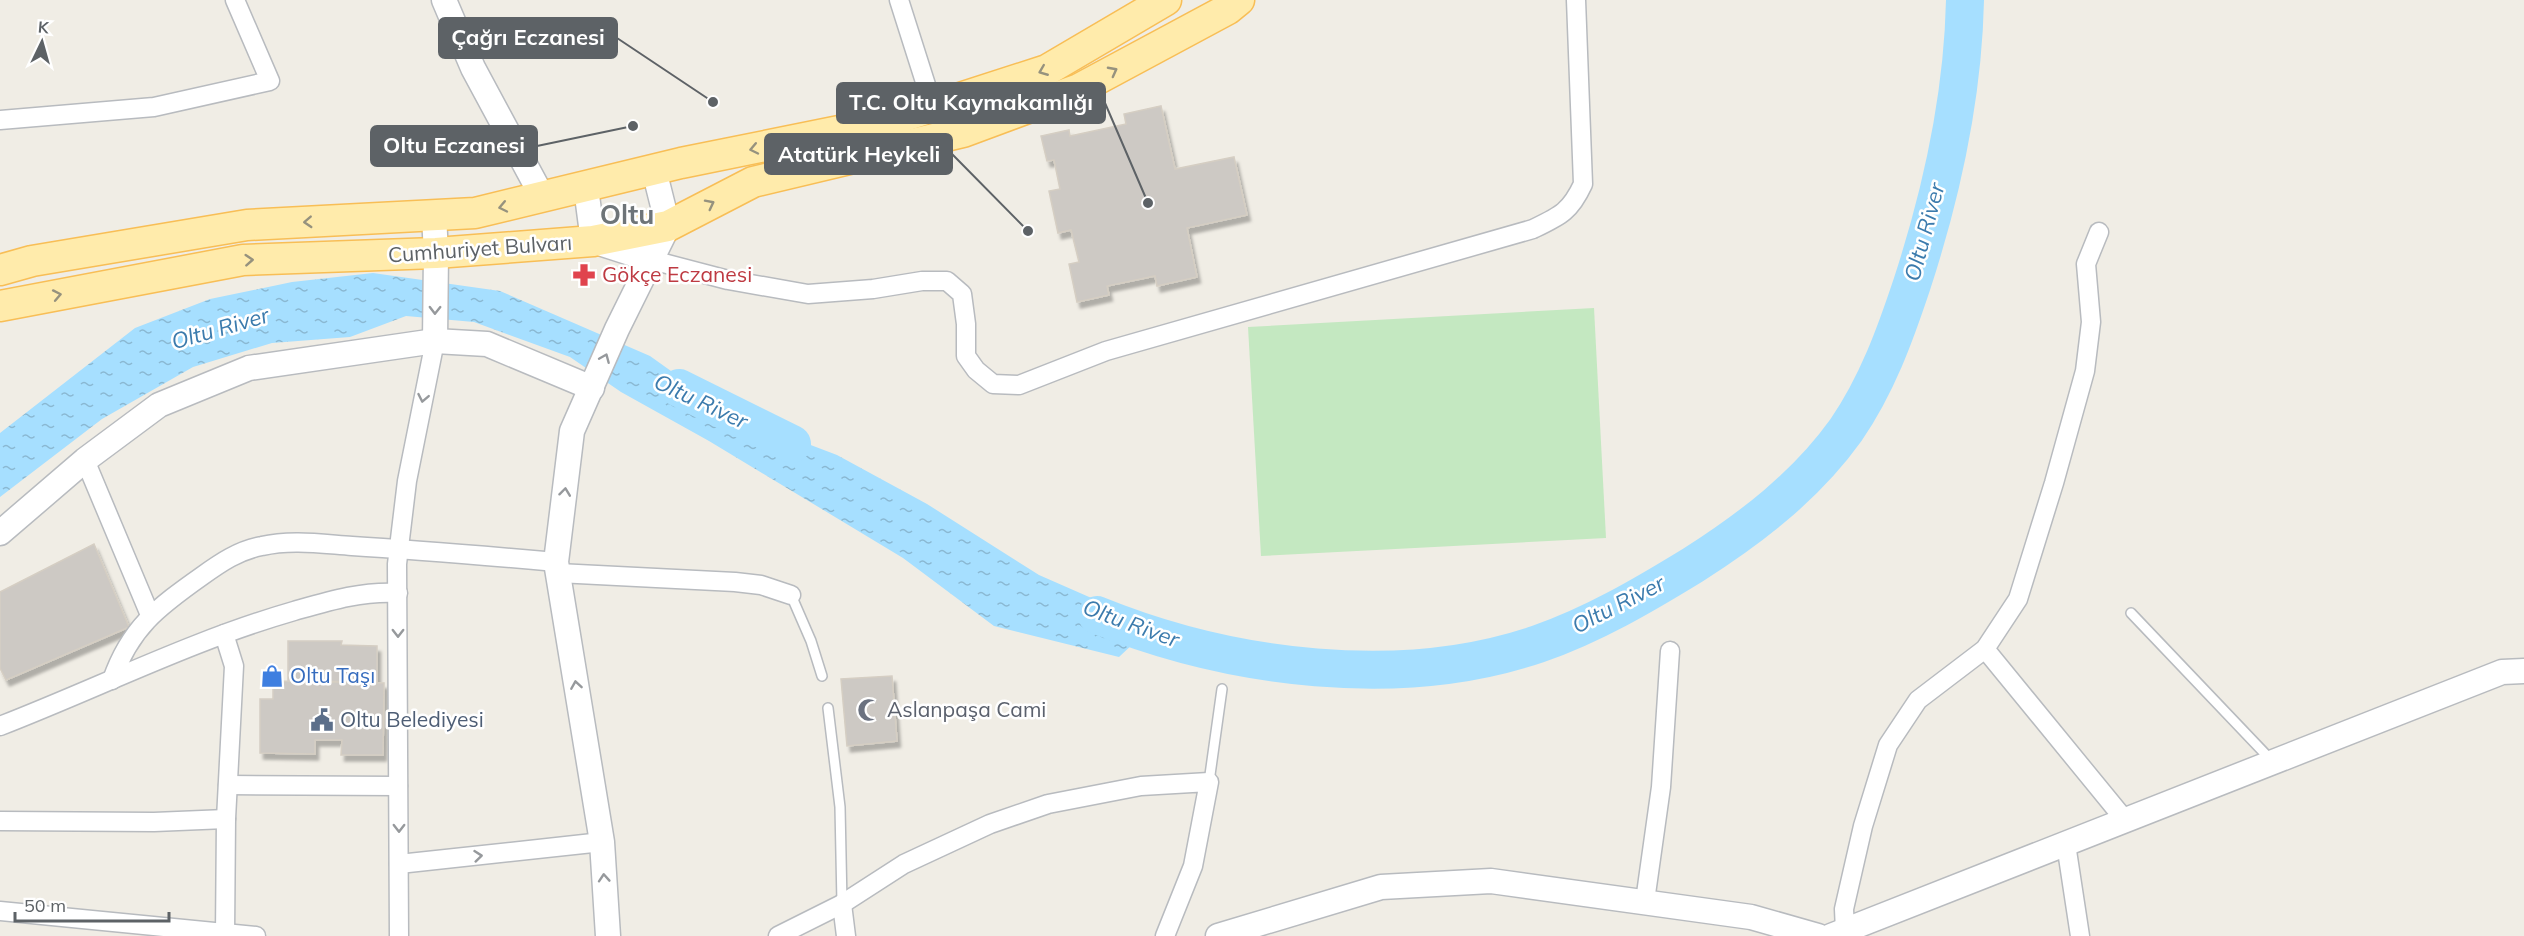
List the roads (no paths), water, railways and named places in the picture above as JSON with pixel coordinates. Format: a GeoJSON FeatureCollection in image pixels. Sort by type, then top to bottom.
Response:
{"type":"FeatureCollection","features":[{"type":"Feature","properties":{"kind":"main road","name":"Cumhuriyet Bulvarı"},"geometry":{"type":"LineString","coordinates":[[0,270],[32,261],[247,225],[475,213],[654,170],[889,121],[1047,70],[1166,0]]}},
{"type":"Feature","properties":{"kind":"main road","name":"Cumhuriyet Bulvarı"},"geometry":{"type":"LineString","coordinates":[[0,306],[243,260],[436,266],[592,241],[668,226],[753,182],[963,132],[1079,89],[1228,9],[1239,0]]}},
{"type":"Feature","properties":{"kind":"street"},"geometry":{"type":"LineString","coordinates":[[0,120],[154,107],[270,81],[235,0]]}},
{"type":"Feature","properties":{"kind":"street"},"geometry":{"type":"LineString","coordinates":[[444,0],[472,69],[543,198]]}},
{"type":"Feature","properties":{"kind":"street"},"geometry":{"type":"LineString","coordinates":[[899,0],[933,107]]}},
{"type":"Feature","properties":{"kind":"street"},"geometry":{"type":"LineString","coordinates":[[586,188],[592,241],[728,280],[808,294],[873,289],[922,280],[947,281],[962,294],[966,324],[966,356],[976,370],[993,384],[1019,385],[1107,351],[1533,229],[1559,217],[1575,203],[1583,184],[1576,0]]}},
{"type":"Feature","properties":{"kind":"street"},"geometry":{"type":"LineString","coordinates":[[608,936],[602,843],[557,567],[572,431],[617,329],[668,226],[654,170]]}},
{"type":"Feature","properties":{"kind":"street"},"geometry":{"type":"LineString","coordinates":[[399,936],[399,549],[407,481],[435,341],[434,216]]}},
{"type":"Feature","properties":{"kind":"street"},"geometry":{"type":"LineString","coordinates":[[1838,933],[1863,826],[1888,746],[1918,700],[1985,649],[2018,599],[2082,382],[2091,322],[2086,264],[2099,232]]}},
{"type":"Feature","properties":{"kind":"street"},"geometry":{"type":"LineString","coordinates":[[0,533],[85,460],[159,405],[249,368],[435,341],[487,344],[592,387]]}},
{"type":"Feature","properties":{"kind":"street"},"geometry":{"type":"LineString","coordinates":[[85,460],[150,615]]}},
{"type":"Feature","properties":{"kind":"street"},"geometry":{"type":"LineString","coordinates":[[112,680],[127,646],[150,615],[164,602],[223,561],[260,546],[286,542],[399,549],[557,567],[735,582],[761,585],[791,596]]}},
{"type":"Feature","properties":{"kind":"street"},"geometry":{"type":"LineString","coordinates":[[0,726],[224,634],[338,598],[370,593],[398,593]]}},
{"type":"Feature","properties":{"kind":"street"},"geometry":{"type":"LineString","coordinates":[[218,934],[234,666],[224,634]]}},
{"type":"Feature","properties":{"kind":"street"},"geometry":{"type":"LineString","coordinates":[[1985,649],[2125,820]]}},
{"type":"Feature","properties":{"kind":"street"},"geometry":{"type":"LineString","coordinates":[[1645,901],[1661,787],[1670,651]]}},
{"type":"Feature","properties":{"kind":"street"},"geometry":{"type":"LineString","coordinates":[[1838,933],[2502,672],[2524,671]]}},
{"type":"Feature","properties":{"kind":"street"},"geometry":{"type":"LineString","coordinates":[[778,936],[842,904],[904,864],[990,824],[1048,804],[1141,786],[1209,782],[1193,866],[1166,936]]}},
{"type":"Feature","properties":{"kind":"street"},"geometry":{"type":"LineString","coordinates":[[228,785],[399,786]]}},
{"type":"Feature","properties":{"kind":"street"},"geometry":{"type":"LineString","coordinates":[[0,821],[154,822],[226,819]]}},
{"type":"Feature","properties":{"kind":"street"},"geometry":{"type":"LineString","coordinates":[[399,864],[602,843]]}},
{"type":"Feature","properties":{"kind":"street"},"geometry":{"type":"LineString","coordinates":[[2066,844],[2080,936]]}},
{"type":"Feature","properties":{"kind":"street"},"geometry":{"type":"LineString","coordinates":[[1218,936],[1381,887],[1491,881],[1751,916],[1818,936]]}},
{"type":"Feature","properties":{"kind":"street"},"geometry":{"type":"LineString","coordinates":[[842,904],[846,936]]}},
{"type":"Feature","properties":{"kind":"street"},"geometry":{"type":"LineString","coordinates":[[0,911],[256,936]]}},
{"type":"Feature","properties":{"kind":"lane"},"geometry":{"type":"LineString","coordinates":[[791,596],[811,641],[822,676]]}},
{"type":"Feature","properties":{"kind":"lane"},"geometry":{"type":"LineString","coordinates":[[2132,613],[2273,762]]}},
{"type":"Feature","properties":{"kind":"lane"},"geometry":{"type":"LineString","coordinates":[[1209,782],[1222,689]]}},
{"type":"Feature","properties":{"kind":"lane"},"geometry":{"type":"LineString","coordinates":[[828,708],[840,807],[842,904]]}},
{"type":"Feature","properties":{"kind":"water"},"geometry":{"type":"Polygon","coordinates":[[[373,273],[500,291],[650,356],[734,416],[837,455],[927,504],[1039,575],[1153,625],[1119,657],[994,626],[903,558],[709,441],[621,392],[570,357],[474,322],[406,316],[350,337],[272,343],[193,367],[102,419],[0,497],[0,433],[135,328],[210,299],[292,282],[373,273]]]}},
{"type":"Feature","properties":{"kind":"waterway","name":"Oltu River"},"geometry":{"type":"LineString","coordinates":[[1097,615],[1149,634],[1203,649],[1259,660],[1316,667],[1373,670],[1430,667],[1485,658],[1538,644],[1579,628],[1656,587],[1736,536],[1795,488],[1830,450],[1857,413],[1884,359],[1923,249],[1949,144],[1960,72],[1965,0]]}},
{"type":"Feature","properties":{"kind":"waterway","name":"Oltu River"},"geometry":{"type":"LineString","coordinates":[[679,388],[792,444]]}},
{"type":"Feature","properties":{"kind":"place","name":"Çağrı Eczanesi"},"geometry":{"type":"Point","coordinates":[713,102]}},
{"type":"Feature","properties":{"kind":"place","name":"Oltu Eczanesi"},"geometry":{"type":"Point","coordinates":[633,126]}},
{"type":"Feature","properties":{"kind":"place","name":"T.C. Oltu Kaymakamlığı"},"geometry":{"type":"Point","coordinates":[1148,203]}},
{"type":"Feature","properties":{"kind":"place","name":"Atatürk Heykeli"},"geometry":{"type":"Point","coordinates":[1028,231]}},
{"type":"Feature","properties":{"kind":"place","name":"Gökçe Eczanesi"},"geometry":{"type":"Point","coordinates":[584,275]}},
{"type":"Feature","properties":{"kind":"place","name":"Oltu Taşı"},"geometry":{"type":"Point","coordinates":[272,676]}},
{"type":"Feature","properties":{"kind":"place","name":"Aslanpaşa Cami"},"geometry":{"type":"Point","coordinates":[869,710]}},
{"type":"Feature","properties":{"kind":"place","name":"Oltu Belediyesi"},"geometry":{"type":"Point","coordinates":[322,720]}},
{"type":"Feature","properties":{"kind":"district","name":"Oltu"},"geometry":{"type":"Point","coordinates":[627,215]}}]}
